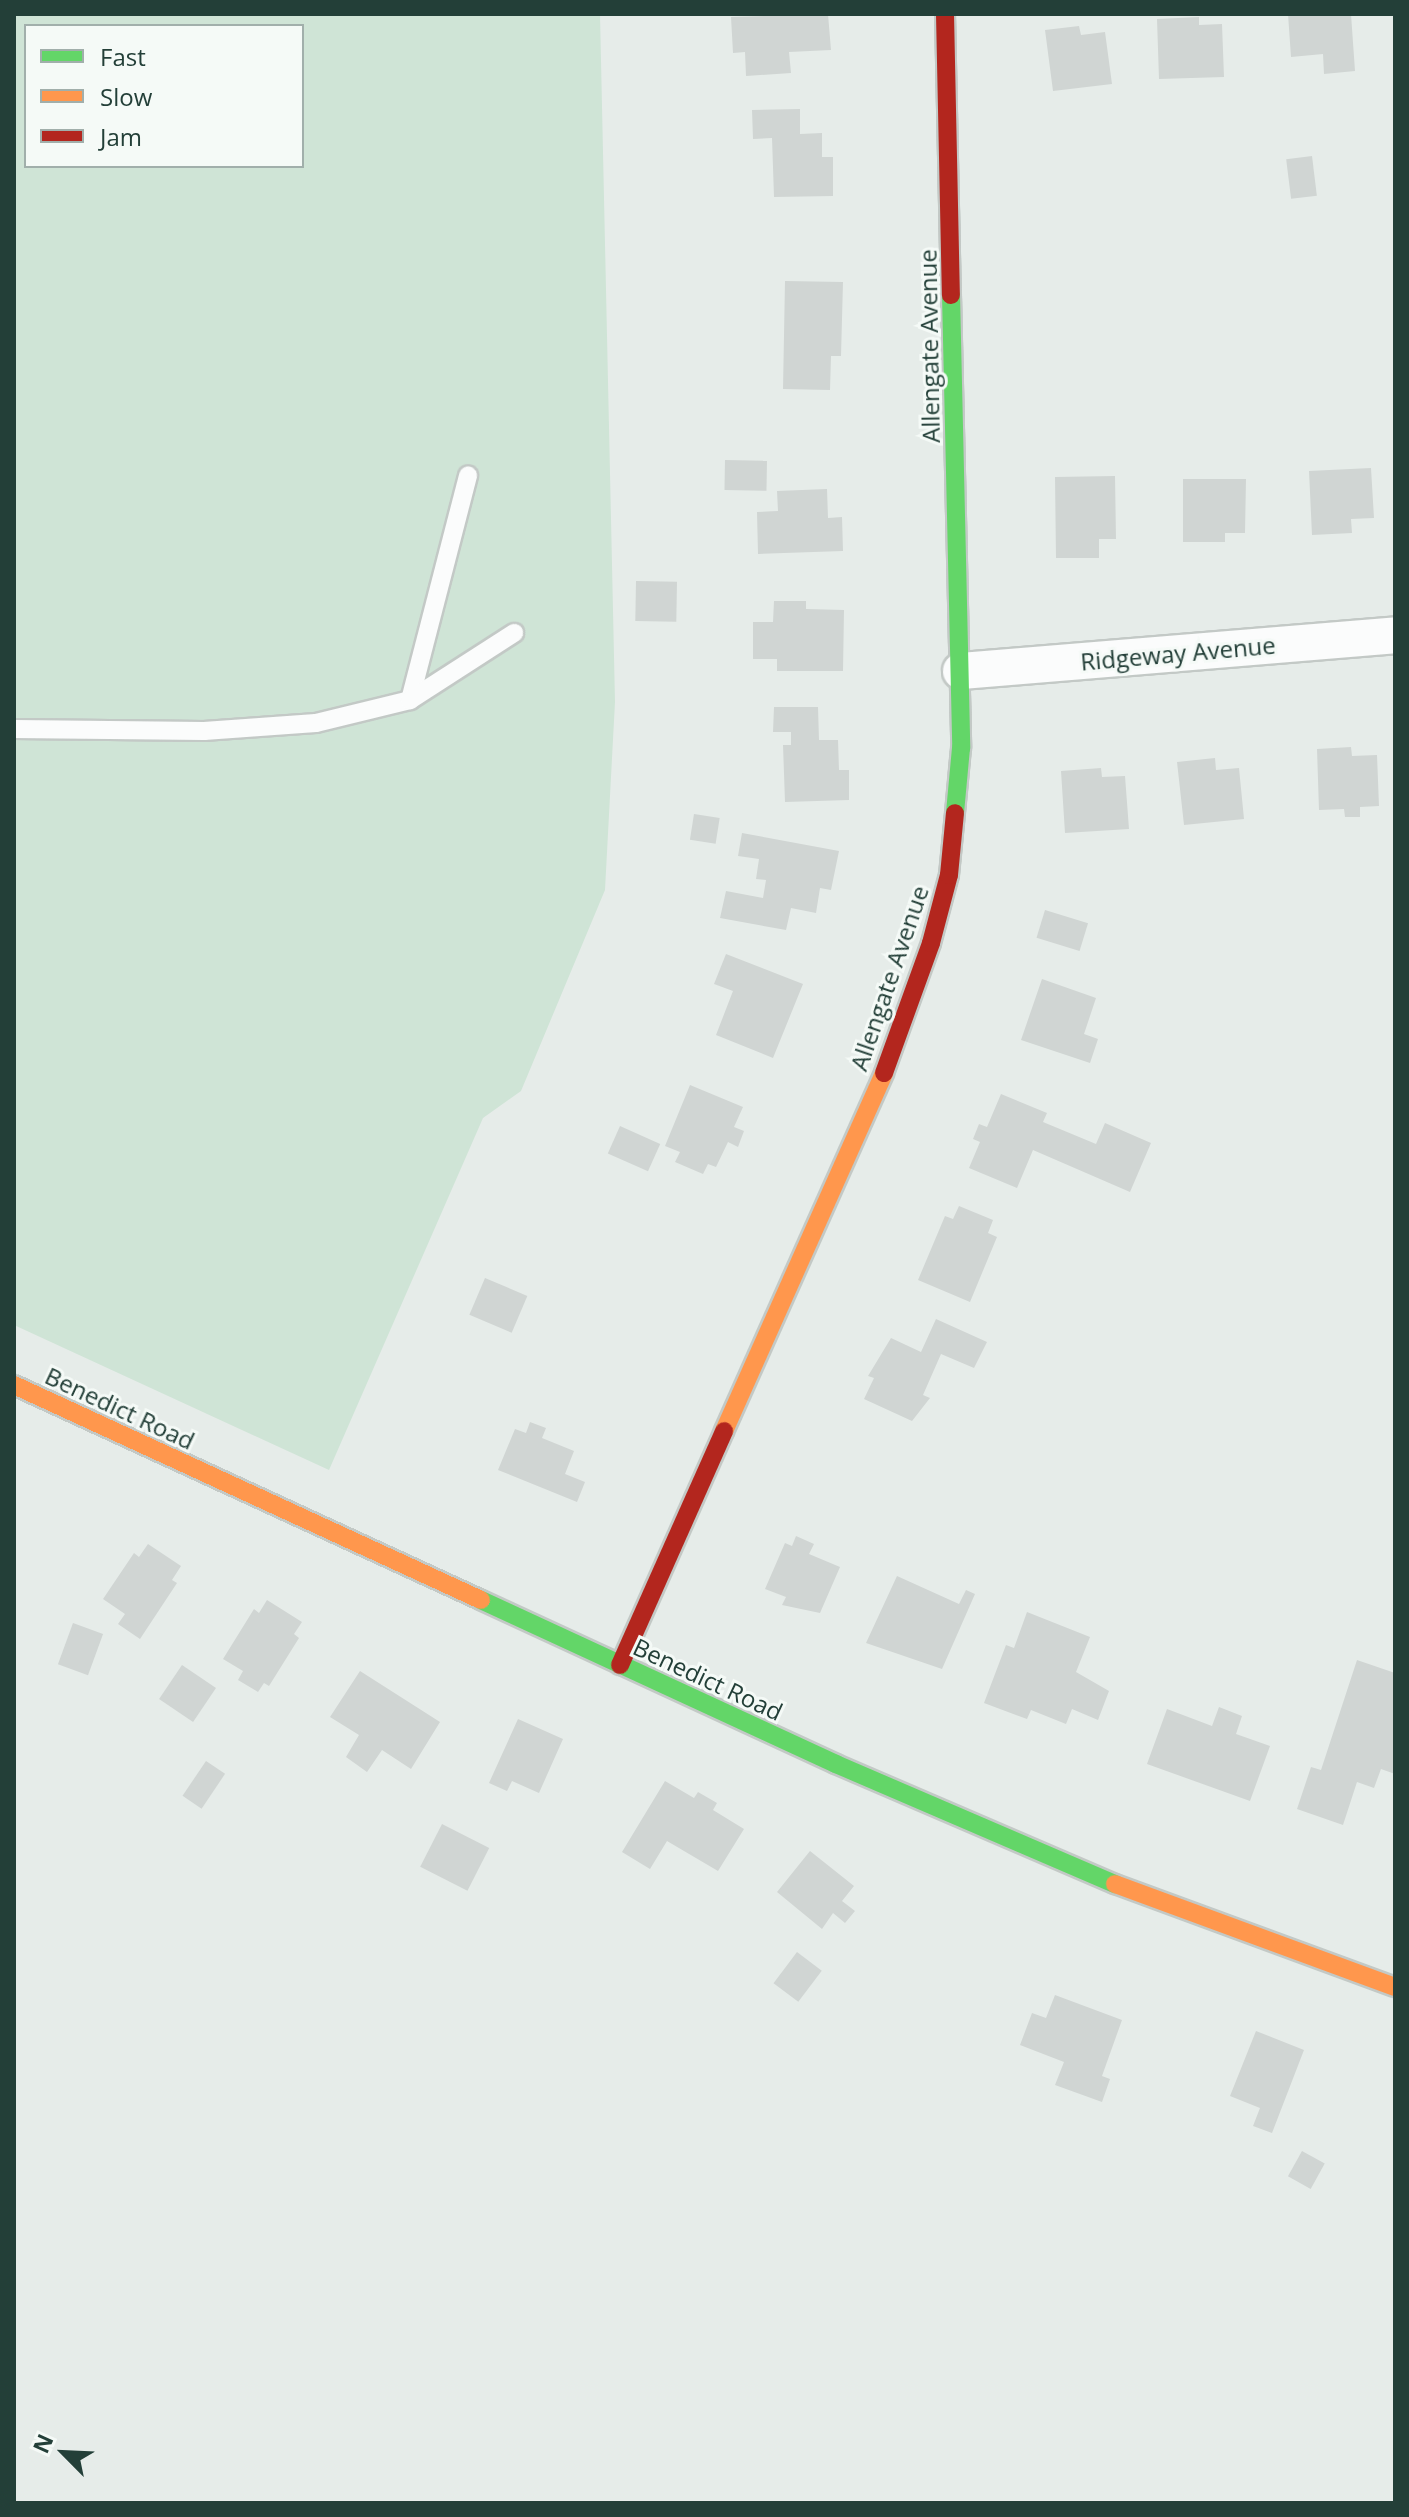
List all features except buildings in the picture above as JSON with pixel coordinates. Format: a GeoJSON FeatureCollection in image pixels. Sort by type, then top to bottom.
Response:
{"type":"FeatureCollection","features":[{"type":"Feature","properties":{"kind":"street","name":"Allengate Avenue"},"geometry":{"type":"LineString","coordinates":[[620,1665],[883,1074],[931,943],[959,810],[961,671],[945,14]]}},
{"type":"Feature","properties":{"kind":"street","name":"Ridgeway Avenue"},"geometry":{"type":"LineString","coordinates":[[961,671],[1395,635]]}},
{"type":"Feature","properties":{"kind":"street","name":"Benedict Road"},"geometry":{"type":"LineString","coordinates":[[14,1385],[620,1665],[1142,1896],[1395,1987]]}},
{"type":"Feature","properties":{"kind":"lane"},"geometry":{"type":"LineString","coordinates":[[410,700],[468,475]]}},
{"type":"Feature","properties":{"kind":"lane"},"geometry":{"type":"LineString","coordinates":[[14,729],[204,731],[316,723],[410,700],[514,633]]}},
{"type":"Feature","properties":{"kind":"green space"},"geometry":{"type":"Polygon","coordinates":[[[14,14],[600,14],[615,702],[605,890],[521,1091],[483,1118],[329,1470],[14,1325],[14,14]]]}},
{"type":"Feature","properties":{"kind":"traffic: fast"},"geometry":{"type":"LineString","coordinates":[[951,295],[961,748],[955,813]]}},
{"type":"Feature","properties":{"kind":"traffic: fast"},"geometry":{"type":"LineString","coordinates":[[481,1600],[836,1764],[1115,1884]]}},
{"type":"Feature","properties":{"kind":"traffic: slow"},"geometry":{"type":"LineString","coordinates":[[724,1431],[884,1073]]}},
{"type":"Feature","properties":{"kind":"traffic: slow"},"geometry":{"type":"LineString","coordinates":[[14,1385],[481,1600]]}},
{"type":"Feature","properties":{"kind":"traffic: slow"},"geometry":{"type":"LineString","coordinates":[[1115,1884],[1395,1987]]}},
{"type":"Feature","properties":{"kind":"traffic: jam"},"geometry":{"type":"LineString","coordinates":[[945,14],[951,295]]}},
{"type":"Feature","properties":{"kind":"traffic: jam"},"geometry":{"type":"LineString","coordinates":[[884,1073],[931,943],[949,875],[955,813]]}},
{"type":"Feature","properties":{"kind":"traffic: jam"},"geometry":{"type":"LineString","coordinates":[[620,1665],[724,1431]]}}]}
